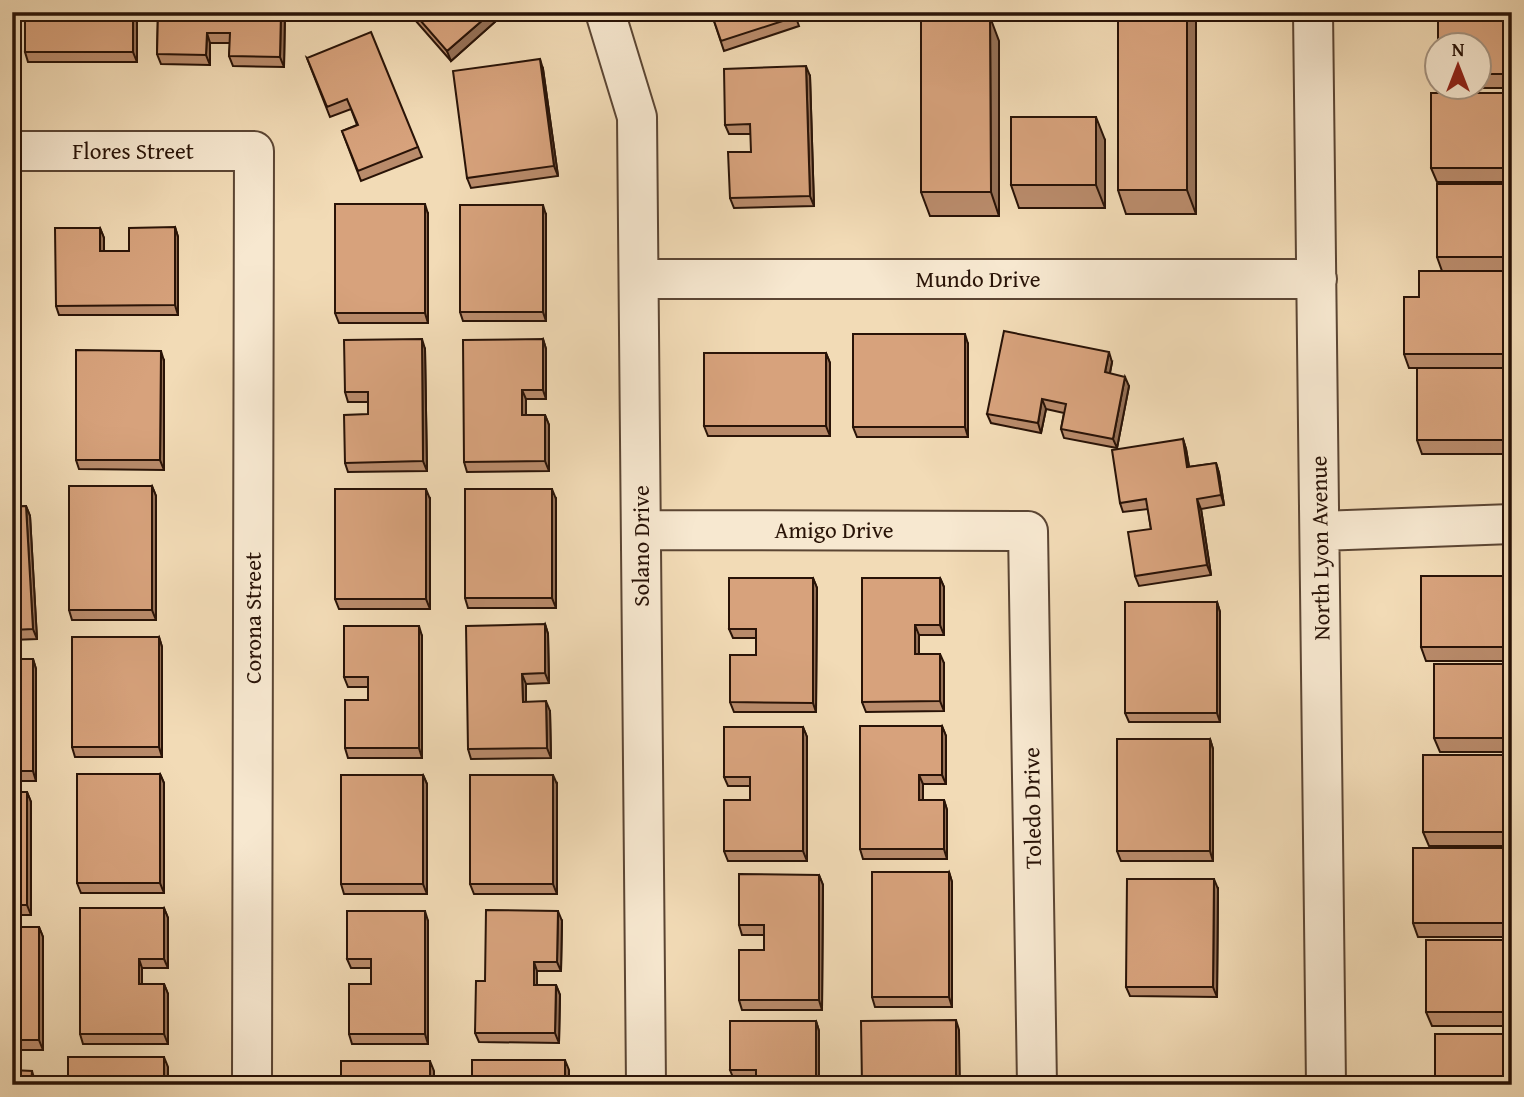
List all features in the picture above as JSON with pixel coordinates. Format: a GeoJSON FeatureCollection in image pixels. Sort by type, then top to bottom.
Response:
{"type":"FeatureCollection","features":[{"type":"Feature","properties":{"kind":"street","name":"Solano Drive"},"geometry":{"type":"LineString","coordinates":[[605,12],[637,117],[646,1085]]}},
{"type":"Feature","properties":{"kind":"street","name":"North Lyon Avenue"},"geometry":{"type":"LineString","coordinates":[[1313,12],[1326,1085]]}},
{"type":"Feature","properties":{"kind":"street","name":"Flores Street"},"geometry":{"type":"LineString","coordinates":[[12,151],[254,151]]}},
{"type":"Feature","properties":{"kind":"street","name":"Corona Street"},"geometry":{"type":"LineString","coordinates":[[252,1085],[254,151]]}},
{"type":"Feature","properties":{"kind":"street","name":"Mundo Drive"},"geometry":{"type":"LineString","coordinates":[[639,279],[1317,279]]}},
{"type":"Feature","properties":{"kind":"street"},"geometry":{"type":"LineString","coordinates":[[1320,531],[1512,524]]}},
{"type":"Feature","properties":{"kind":"street","name":"Amigo Drive"},"geometry":{"type":"LineString","coordinates":[[641,530],[1028,531]]}},
{"type":"Feature","properties":{"kind":"street","name":"Toledo Drive"},"geometry":{"type":"LineString","coordinates":[[1028,531],[1037,1085]]}},
{"type":"Feature","properties":{"kind":"building"},"geometry":{"type":"Polygon","coordinates":[[[25,12],[133,12],[133,52],[25,52],[25,12]]]}},
{"type":"Feature","properties":{"kind":"building"},"geometry":{"type":"Polygon","coordinates":[[[158,12],[281,12],[280,57],[229,56],[230,33],[207,33],[206,55],[157,54],[158,12]]]}},
{"type":"Feature","properties":{"kind":"building"},"geometry":{"type":"Polygon","coordinates":[[[413,12],[492,12],[447,51],[413,12]]]}},
{"type":"Feature","properties":{"kind":"building"},"geometry":{"type":"Polygon","coordinates":[[[711,12],[794,12],[795,17],[721,41],[711,12]]]}},
{"type":"Feature","properties":{"kind":"building"},"geometry":{"type":"Polygon","coordinates":[[[1118,12],[1187,12],[1187,190],[1118,190],[1118,12]]]}},
{"type":"Feature","properties":{"kind":"building"},"geometry":{"type":"Polygon","coordinates":[[[1438,12],[1512,12],[1512,74],[1492,74],[1492,32],[1438,32],[1438,12]]]}},
{"type":"Feature","properties":{"kind":"building"},"geometry":{"type":"Polygon","coordinates":[[[990,17],[991,192],[921,192],[921,18],[990,17]]]}},
{"type":"Feature","properties":{"kind":"building"},"geometry":{"type":"Polygon","coordinates":[[[371,32],[418,147],[358,171],[342,131],[358,125],[347,99],[327,107],[307,58],[371,32]]]}},
{"type":"Feature","properties":{"kind":"building"},"geometry":{"type":"Polygon","coordinates":[[[540,59],[554,166],[467,178],[453,71],[540,59]]]}},
{"type":"Feature","properties":{"kind":"building"},"geometry":{"type":"Polygon","coordinates":[[[806,66],[810,196],[730,198],[728,152],[751,152],[750,124],[725,125],[724,69],[806,66]]]}},
{"type":"Feature","properties":{"kind":"building"},"geometry":{"type":"Polygon","coordinates":[[[1492,93],[1512,93],[1512,168],[1431,168],[1431,102],[1492,102],[1492,93]]]}},
{"type":"Feature","properties":{"kind":"building"},"geometry":{"type":"Polygon","coordinates":[[[1011,117],[1096,117],[1096,185],[1011,185],[1011,117]]]}},
{"type":"Feature","properties":{"kind":"building"},"geometry":{"type":"Polygon","coordinates":[[[1437,184],[1512,184],[1512,257],[1437,257],[1437,184]]]}},
{"type":"Feature","properties":{"kind":"building"},"geometry":{"type":"Polygon","coordinates":[[[335,204],[425,204],[425,313],[335,313],[335,204]]]}},
{"type":"Feature","properties":{"kind":"building"},"geometry":{"type":"Polygon","coordinates":[[[460,205],[543,205],[543,312],[460,312],[460,205]]]}},
{"type":"Feature","properties":{"kind":"building"},"geometry":{"type":"Polygon","coordinates":[[[175,227],[175,305],[56,306],[55,228],[100,228],[100,251],[129,251],[129,228],[175,227]]]}},
{"type":"Feature","properties":{"kind":"building"},"geometry":{"type":"Polygon","coordinates":[[[1419,271],[1512,271],[1512,354],[1404,354],[1404,297],[1419,297],[1419,271]]]}},
{"type":"Feature","properties":{"kind":"building"},"geometry":{"type":"Polygon","coordinates":[[[1004,331],[1109,352],[1105,372],[1125,377],[1113,439],[1061,429],[1066,404],[1042,399],[1038,423],[987,414],[1004,331]]]}},
{"type":"Feature","properties":{"kind":"building"},"geometry":{"type":"Polygon","coordinates":[[[853,334],[965,334],[965,427],[853,427],[853,334]]]}},
{"type":"Feature","properties":{"kind":"building"},"geometry":{"type":"Polygon","coordinates":[[[422,339],[423,461],[345,463],[344,415],[368,414],[368,392],[345,392],[344,340],[422,339]]]}},
{"type":"Feature","properties":{"kind":"building"},"geometry":{"type":"Polygon","coordinates":[[[543,339],[543,390],[522,390],[522,415],[545,415],[545,461],[464,462],[463,340],[543,339]]]}},
{"type":"Feature","properties":{"kind":"building"},"geometry":{"type":"Polygon","coordinates":[[[76,350],[161,351],[160,460],[76,460],[76,350]]]}},
{"type":"Feature","properties":{"kind":"building"},"geometry":{"type":"Polygon","coordinates":[[[704,353],[826,353],[826,426],[704,426],[704,353]]]}},
{"type":"Feature","properties":{"kind":"building"},"geometry":{"type":"Polygon","coordinates":[[[1417,368],[1512,368],[1512,440],[1417,440],[1417,368]]]}},
{"type":"Feature","properties":{"kind":"building"},"geometry":{"type":"Polygon","coordinates":[[[1183,439],[1187,467],[1216,463],[1221,495],[1197,499],[1207,565],[1135,576],[1128,532],[1151,529],[1146,499],[1120,503],[1112,450],[1183,439]]]}},
{"type":"Feature","properties":{"kind":"building"},"geometry":{"type":"Polygon","coordinates":[[[69,486],[152,486],[152,610],[69,610],[69,486]]]}},
{"type":"Feature","properties":{"kind":"building"},"geometry":{"type":"Polygon","coordinates":[[[335,489],[426,489],[426,599],[335,599],[335,489]]]}},
{"type":"Feature","properties":{"kind":"building"},"geometry":{"type":"Polygon","coordinates":[[[465,489],[552,489],[552,598],[465,598],[465,489]]]}},
{"type":"Feature","properties":{"kind":"building"},"geometry":{"type":"Polygon","coordinates":[[[26,506],[33,629],[12,630],[12,507],[26,506]]]}},
{"type":"Feature","properties":{"kind":"building"},"geometry":{"type":"Polygon","coordinates":[[[1421,576],[1512,576],[1512,647],[1421,647],[1421,576]]]}},
{"type":"Feature","properties":{"kind":"building"},"geometry":{"type":"Polygon","coordinates":[[[729,578],[813,578],[813,703],[730,702],[730,655],[756,655],[756,629],[729,629],[729,578]]]}},
{"type":"Feature","properties":{"kind":"building"},"geometry":{"type":"Polygon","coordinates":[[[862,578],[940,578],[940,625],[915,625],[915,654],[940,654],[940,701],[862,702],[862,578]]]}},
{"type":"Feature","properties":{"kind":"building"},"geometry":{"type":"Polygon","coordinates":[[[1125,602],[1217,602],[1217,713],[1125,713],[1125,602]]]}},
{"type":"Feature","properties":{"kind":"building"},"geometry":{"type":"Polygon","coordinates":[[[545,624],[545,673],[522,674],[523,702],[546,701],[547,748],[468,749],[466,626],[545,624]]]}},
{"type":"Feature","properties":{"kind":"building"},"geometry":{"type":"Polygon","coordinates":[[[344,626],[419,626],[419,748],[345,748],[345,700],[368,700],[368,677],[344,677],[344,626]]]}},
{"type":"Feature","properties":{"kind":"building"},"geometry":{"type":"Polygon","coordinates":[[[72,637],[159,637],[159,747],[72,747],[72,637]]]}},
{"type":"Feature","properties":{"kind":"building"},"geometry":{"type":"Polygon","coordinates":[[[12,659],[33,659],[33,771],[12,771],[12,659]]]}},
{"type":"Feature","properties":{"kind":"building"},"geometry":{"type":"Polygon","coordinates":[[[1434,664],[1512,664],[1512,738],[1434,738],[1434,664]]]}},
{"type":"Feature","properties":{"kind":"building"},"geometry":{"type":"Polygon","coordinates":[[[860,726],[942,726],[942,775],[919,775],[919,800],[944,800],[944,849],[860,849],[860,726]]]}},
{"type":"Feature","properties":{"kind":"building"},"geometry":{"type":"Polygon","coordinates":[[[724,727],[803,727],[803,851],[724,851],[724,800],[750,800],[750,777],[724,777],[724,727]]]}},
{"type":"Feature","properties":{"kind":"building"},"geometry":{"type":"Polygon","coordinates":[[[1117,739],[1210,739],[1210,851],[1117,851],[1117,739]]]}},
{"type":"Feature","properties":{"kind":"building"},"geometry":{"type":"Polygon","coordinates":[[[1423,755],[1512,755],[1512,832],[1423,832],[1423,755]]]}},
{"type":"Feature","properties":{"kind":"building"},"geometry":{"type":"Polygon","coordinates":[[[77,774],[160,774],[160,883],[77,883],[77,774]]]}},
{"type":"Feature","properties":{"kind":"building"},"geometry":{"type":"Polygon","coordinates":[[[341,775],[423,775],[423,884],[341,884],[341,775]]]}},
{"type":"Feature","properties":{"kind":"building"},"geometry":{"type":"Polygon","coordinates":[[[470,775],[553,775],[553,884],[470,884],[470,775]]]}},
{"type":"Feature","properties":{"kind":"building"},"geometry":{"type":"Polygon","coordinates":[[[12,792],[27,792],[27,905],[12,905],[12,792]]]}},
{"type":"Feature","properties":{"kind":"building"},"geometry":{"type":"Polygon","coordinates":[[[1413,848],[1512,848],[1512,923],[1413,923],[1413,848]]]}},
{"type":"Feature","properties":{"kind":"building"},"geometry":{"type":"Polygon","coordinates":[[[872,872],[949,872],[949,997],[872,997],[872,872]]]}},
{"type":"Feature","properties":{"kind":"building"},"geometry":{"type":"Polygon","coordinates":[[[739,874],[819,875],[819,1000],[739,1000],[739,950],[764,950],[764,925],[739,925],[739,874]]]}},
{"type":"Feature","properties":{"kind":"building"},"geometry":{"type":"Polygon","coordinates":[[[1127,879],[1214,879],[1213,987],[1126,987],[1127,879]]]}},
{"type":"Feature","properties":{"kind":"building"},"geometry":{"type":"Polygon","coordinates":[[[80,908],[164,908],[164,959],[139,959],[139,984],[164,984],[164,1034],[80,1034],[80,908]]]}},
{"type":"Feature","properties":{"kind":"building"},"geometry":{"type":"Polygon","coordinates":[[[486,910],[558,911],[557,962],[534,962],[534,985],[556,985],[555,1033],[475,1033],[476,981],[485,981],[486,910]]]}},
{"type":"Feature","properties":{"kind":"building"},"geometry":{"type":"Polygon","coordinates":[[[347,911],[425,911],[425,1034],[349,1034],[349,984],[371,984],[371,959],[347,959],[347,911]]]}},
{"type":"Feature","properties":{"kind":"building"},"geometry":{"type":"Polygon","coordinates":[[[12,927],[39,927],[39,1040],[12,1040],[12,927]]]}},
{"type":"Feature","properties":{"kind":"building"},"geometry":{"type":"Polygon","coordinates":[[[1426,940],[1512,940],[1512,1012],[1426,1012],[1426,940]]]}},
{"type":"Feature","properties":{"kind":"building"},"geometry":{"type":"Polygon","coordinates":[[[956,1020],[956,1085],[862,1085],[861,1021],[956,1020]]]}},
{"type":"Feature","properties":{"kind":"building"},"geometry":{"type":"Polygon","coordinates":[[[730,1021],[816,1021],[816,1085],[756,1085],[756,1070],[730,1070],[730,1021]]]}},
{"type":"Feature","properties":{"kind":"building"},"geometry":{"type":"Polygon","coordinates":[[[1435,1034],[1512,1034],[1512,1085],[1435,1085],[1435,1034]]]}},
{"type":"Feature","properties":{"kind":"building"},"geometry":{"type":"Polygon","coordinates":[[[68,1057],[164,1057],[164,1085],[68,1085],[68,1057]]]}},
{"type":"Feature","properties":{"kind":"building"},"geometry":{"type":"Polygon","coordinates":[[[472,1060],[565,1060],[565,1085],[472,1085],[472,1060]]]}},
{"type":"Feature","properties":{"kind":"building"},"geometry":{"type":"Polygon","coordinates":[[[341,1061],[430,1061],[430,1085],[341,1085],[341,1061]]]}},
{"type":"Feature","properties":{"kind":"building"},"geometry":{"type":"Polygon","coordinates":[[[12,1070],[32,1071],[31,1085],[12,1085],[12,1070]]]}},
{"type":"Feature","properties":{"kind":"building"},"geometry":{"type":"Polygon","coordinates":[[[1198,1080],[1198,1085],[1123,1085],[1123,1081],[1198,1080]]]}}]}
